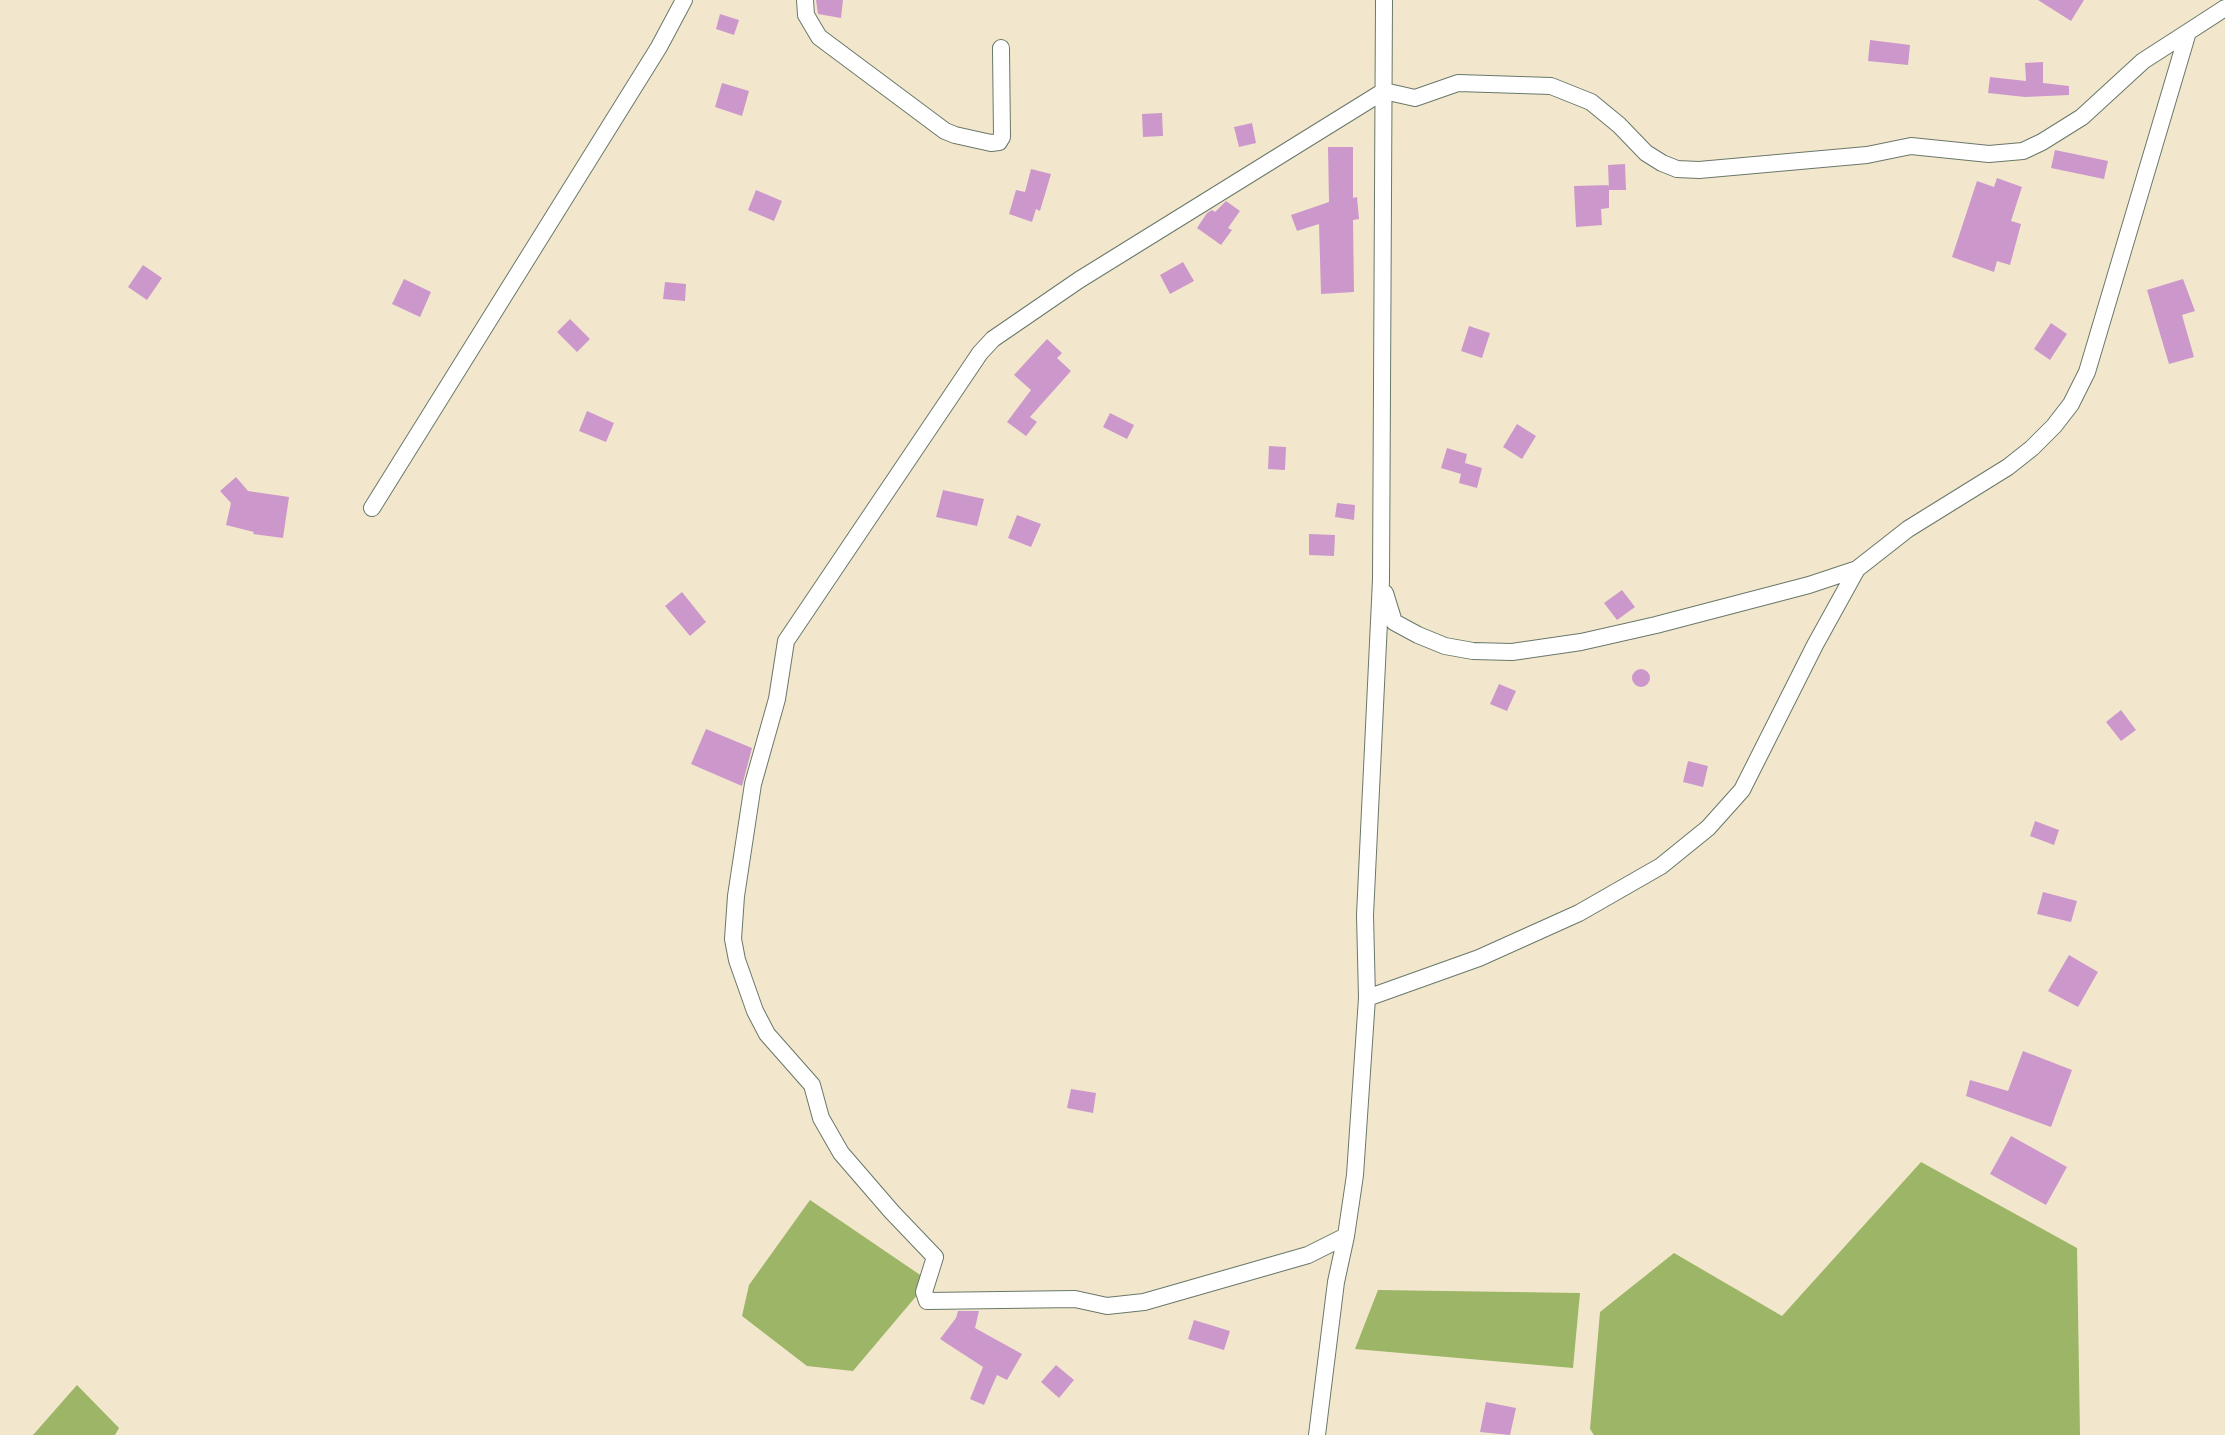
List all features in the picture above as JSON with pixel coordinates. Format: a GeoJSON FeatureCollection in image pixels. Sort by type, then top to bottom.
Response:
{"type":"FeatureCollection","features":[{"type":"Feature","properties":{"kind":"street"},"geometry":{"type":"LineString","coordinates":[[372,508],[659,47],[684,0]]}},
{"type":"Feature","properties":{"kind":"street"},"geometry":{"type":"LineString","coordinates":[[805,0],[806,15],[819,37],[945,131],[991,143],[999,142],[1002,137],[1001,48]]}},
{"type":"Feature","properties":{"kind":"street"},"geometry":{"type":"LineString","coordinates":[[1317,1435],[1336,1282],[1346,1236],[1357,1148],[1367,998],[1365,915],[1381,580],[1384,0]]}},
{"type":"Feature","properties":{"kind":"street"},"geometry":{"type":"LineString","coordinates":[[1346,1236],[1308,1255],[1144,1302],[1108,1306],[1075,1299],[927,1301],[924,1292],[935,1257],[841,1153],[821,1118],[812,1085],[767,1034],[755,1012],[737,960],[733,939],[736,896],[753,784],[777,699],[786,641],[980,353],[993,339],[1079,280],[1384,91],[1415,97],[1458,83],[1550,86],[1591,102],[1619,125],[1646,153],[1677,169],[1699,170],[1867,155],[1911,146],[1989,154],[2024,151],[2082,117],[2143,61],[2225,8]]}},
{"type":"Feature","properties":{"kind":"street"},"geometry":{"type":"LineString","coordinates":[[1381,580],[1394,622],[1445,646],[1473,651],[1512,652],[1581,642],[1656,625],[1797,588],[1857,569],[1908,529],[2016,461],[2054,426],[2071,404],[2087,372],[2188,32]]}},
{"type":"Feature","properties":{"kind":"street"},"geometry":{"type":"LineString","coordinates":[[1367,998],[1479,958],[1579,913],[1661,866],[1708,828],[1742,790],[1815,645],[1857,569]]}},
{"type":"Feature","properties":{"kind":"green space"},"geometry":{"type":"Polygon","coordinates":[[[1921,1162],[2077,1248],[2080,1435],[1594,1435],[1590,1429],[1600,1312],[1674,1253],[1782,1316],[1921,1162]]]}},
{"type":"Feature","properties":{"kind":"green space"},"geometry":{"type":"Polygon","coordinates":[[[810,1200],[929,1281],[853,1371],[807,1366],[742,1316],[749,1285],[810,1200]]]}},
{"type":"Feature","properties":{"kind":"green space"},"geometry":{"type":"Polygon","coordinates":[[[1378,1290],[1580,1293],[1573,1368],[1355,1349],[1378,1290]]]}},
{"type":"Feature","properties":{"kind":"green space"},"geometry":{"type":"Polygon","coordinates":[[[77,1385],[119,1428],[115,1435],[33,1435],[77,1385]]]}},
{"type":"Feature","properties":{"kind":"building"},"geometry":{"type":"Polygon","coordinates":[[[816,0],[843,0],[841,18],[818,14],[816,0]]]}},
{"type":"Feature","properties":{"kind":"building"},"geometry":{"type":"Polygon","coordinates":[[[2038,0],[2084,0],[2071,21],[2038,0]]]}},
{"type":"Feature","properties":{"kind":"building"},"geometry":{"type":"Polygon","coordinates":[[[720,14],[739,20],[734,35],[716,29],[720,14]]]}},
{"type":"Feature","properties":{"kind":"building"},"geometry":{"type":"Polygon","coordinates":[[[1870,40],[1910,45],[1908,65],[1868,61],[1870,40]]]}},
{"type":"Feature","properties":{"kind":"building"},"geometry":{"type":"Polygon","coordinates":[[[2043,62],[2043,83],[2069,86],[2069,95],[2025,97],[1988,93],[1990,77],[2026,81],[2025,63],[2043,62]]]}},
{"type":"Feature","properties":{"kind":"building"},"geometry":{"type":"Polygon","coordinates":[[[722,83],[749,91],[742,116],[715,107],[722,83]]]}},
{"type":"Feature","properties":{"kind":"building"},"geometry":{"type":"Polygon","coordinates":[[[1162,113],[1163,136],[1143,137],[1142,114],[1162,113]]]}},
{"type":"Feature","properties":{"kind":"building"},"geometry":{"type":"Polygon","coordinates":[[[1252,123],[1256,143],[1239,147],[1234,127],[1252,123]]]}},
{"type":"Feature","properties":{"kind":"building"},"geometry":{"type":"Polygon","coordinates":[[[1328,147],[1353,147],[1353,198],[1357,197],[1359,219],[1353,220],[1354,292],[1321,294],[1319,224],[1297,231],[1291,215],[1329,202],[1328,147]]]}},
{"type":"Feature","properties":{"kind":"building"},"geometry":{"type":"Polygon","coordinates":[[[2055,150],[2108,161],[2104,179],[2051,168],[2055,150]]]}},
{"type":"Feature","properties":{"kind":"building"},"geometry":{"type":"Polygon","coordinates":[[[1625,164],[1626,190],[1609,190],[1608,165],[1625,164]]]}},
{"type":"Feature","properties":{"kind":"building"},"geometry":{"type":"Polygon","coordinates":[[[1031,169],[1051,174],[1040,211],[1036,209],[1032,222],[1009,214],[1016,190],[1025,192],[1031,169]]]}},
{"type":"Feature","properties":{"kind":"building"},"geometry":{"type":"Polygon","coordinates":[[[1997,178],[2022,187],[2011,221],[2021,224],[2010,265],[1997,261],[1994,272],[1952,257],[1977,181],[1994,187],[1997,178]]]}},
{"type":"Feature","properties":{"kind":"building"},"geometry":{"type":"Polygon","coordinates":[[[1609,185],[1609,208],[1601,209],[1602,225],[1576,227],[1574,186],[1609,185]]]}},
{"type":"Feature","properties":{"kind":"building"},"geometry":{"type":"Polygon","coordinates":[[[756,190],[782,201],[774,221],[748,210],[756,190]]]}},
{"type":"Feature","properties":{"kind":"building"},"geometry":{"type":"Polygon","coordinates":[[[1226,201],[1240,211],[1228,228],[1232,230],[1221,245],[1197,228],[1207,213],[1212,210],[1215,212],[1226,201]]]}},
{"type":"Feature","properties":{"kind":"building"},"geometry":{"type":"Polygon","coordinates":[[[1183,262],[1194,281],[1170,294],[1160,275],[1183,262]]]}},
{"type":"Feature","properties":{"kind":"building"},"geometry":{"type":"Polygon","coordinates":[[[143,265],[162,278],[147,300],[128,287],[143,265]]]}},
{"type":"Feature","properties":{"kind":"building"},"geometry":{"type":"Polygon","coordinates":[[[404,279],[431,292],[420,317],[392,304],[404,279]]]}},
{"type":"Feature","properties":{"kind":"building"},"geometry":{"type":"Polygon","coordinates":[[[2183,279],[2195,311],[2182,315],[2194,357],[2169,364],[2147,290],[2183,279]]]}},
{"type":"Feature","properties":{"kind":"building"},"geometry":{"type":"Polygon","coordinates":[[[665,282],[686,284],[685,301],[663,299],[665,282]]]}},
{"type":"Feature","properties":{"kind":"building"},"geometry":{"type":"Polygon","coordinates":[[[570,319],[590,339],[577,352],[557,332],[570,319]]]}},
{"type":"Feature","properties":{"kind":"building"},"geometry":{"type":"Polygon","coordinates":[[[2051,323],[2067,334],[2050,360],[2034,349],[2051,323]]]}},
{"type":"Feature","properties":{"kind":"building"},"geometry":{"type":"Polygon","coordinates":[[[1469,326],[1490,333],[1482,358],[1461,351],[1469,326]]]}},
{"type":"Feature","properties":{"kind":"building"},"geometry":{"type":"Polygon","coordinates":[[[1047,339],[1062,353],[1057,358],[1071,371],[1030,417],[1037,422],[1026,436],[1007,422],[1031,390],[1014,375],[1047,339]]]}},
{"type":"Feature","properties":{"kind":"building"},"geometry":{"type":"Polygon","coordinates":[[[587,411],[614,423],[606,442],[579,431],[587,411]]]}},
{"type":"Feature","properties":{"kind":"building"},"geometry":{"type":"Polygon","coordinates":[[[1110,413],[1134,425],[1127,439],[1103,427],[1110,413]]]}},
{"type":"Feature","properties":{"kind":"building"},"geometry":{"type":"Polygon","coordinates":[[[1517,424],[1536,436],[1522,459],[1503,447],[1517,424]]]}},
{"type":"Feature","properties":{"kind":"building"},"geometry":{"type":"Polygon","coordinates":[[[1269,446],[1286,447],[1285,470],[1268,469],[1269,446]]]}},
{"type":"Feature","properties":{"kind":"building"},"geometry":{"type":"Polygon","coordinates":[[[1447,448],[1467,454],[1465,463],[1482,468],[1477,488],[1459,483],[1461,474],[1441,468],[1447,448]]]}},
{"type":"Feature","properties":{"kind":"building"},"geometry":{"type":"Polygon","coordinates":[[[236,477],[248,491],[289,497],[283,538],[253,534],[254,532],[226,525],[231,503],[220,491],[236,477]]]}},
{"type":"Feature","properties":{"kind":"building"},"geometry":{"type":"Polygon","coordinates":[[[943,490],[984,499],[977,526],[936,517],[943,490]]]}},
{"type":"Feature","properties":{"kind":"building"},"geometry":{"type":"Polygon","coordinates":[[[1337,503],[1355,505],[1354,520],[1335,517],[1337,503]]]}},
{"type":"Feature","properties":{"kind":"building"},"geometry":{"type":"Polygon","coordinates":[[[1017,515],[1041,524],[1031,547],[1008,538],[1017,515]]]}},
{"type":"Feature","properties":{"kind":"building"},"geometry":{"type":"Polygon","coordinates":[[[1309,534],[1335,535],[1334,556],[1309,555],[1309,534]]]}},
{"type":"Feature","properties":{"kind":"building"},"geometry":{"type":"Polygon","coordinates":[[[1622,590],[1635,607],[1617,620],[1604,603],[1622,590]]]}},
{"type":"Feature","properties":{"kind":"building"},"geometry":{"type":"Polygon","coordinates":[[[682,592],[706,622],[690,636],[665,606],[682,592]]]}},
{"type":"Feature","properties":{"kind":"building"},"geometry":{"type":"Polygon","coordinates":[[[1641,669],[1647,672],[1650,678],[1647,684],[1641,687],[1635,684],[1632,678],[1635,672],[1641,669]]]}},
{"type":"Feature","properties":{"kind":"building"},"geometry":{"type":"Polygon","coordinates":[[[1499,684],[1516,691],[1507,711],[1490,704],[1499,684]]]}},
{"type":"Feature","properties":{"kind":"building"},"geometry":{"type":"Polygon","coordinates":[[[2121,710],[2136,730],[2121,741],[2106,722],[2121,710]]]}},
{"type":"Feature","properties":{"kind":"building"},"geometry":{"type":"Polygon","coordinates":[[[706,729],[752,748],[742,786],[691,764],[706,729]]]}},
{"type":"Feature","properties":{"kind":"building"},"geometry":{"type":"Polygon","coordinates":[[[1688,761],[1708,766],[1703,787],[1683,782],[1688,761]]]}},
{"type":"Feature","properties":{"kind":"building"},"geometry":{"type":"Polygon","coordinates":[[[2035,821],[2059,830],[2054,845],[2030,836],[2035,821]]]}},
{"type":"Feature","properties":{"kind":"building"},"geometry":{"type":"Polygon","coordinates":[[[2043,892],[2077,901],[2071,922],[2037,914],[2043,892]]]}},
{"type":"Feature","properties":{"kind":"building"},"geometry":{"type":"Polygon","coordinates":[[[2069,955],[2098,972],[2078,1007],[2048,991],[2069,955]]]}},
{"type":"Feature","properties":{"kind":"building"},"geometry":{"type":"Polygon","coordinates":[[[2023,1051],[2072,1070],[2051,1127],[1966,1096],[1970,1080],[2008,1091],[2023,1051]]]}},
{"type":"Feature","properties":{"kind":"building"},"geometry":{"type":"Polygon","coordinates":[[[1071,1089],[1096,1093],[1093,1113],[1067,1108],[1071,1089]]]}},
{"type":"Feature","properties":{"kind":"building"},"geometry":{"type":"Polygon","coordinates":[[[2011,1136],[2067,1167],[2046,1205],[1990,1174],[2011,1136]]]}},
{"type":"Feature","properties":{"kind":"building"},"geometry":{"type":"Polygon","coordinates":[[[958,1311],[979,1311],[975,1328],[1022,1354],[1007,1380],[997,1375],[984,1405],[970,1399],[983,1367],[940,1339],[956,1318],[958,1311]]]}},
{"type":"Feature","properties":{"kind":"building"},"geometry":{"type":"Polygon","coordinates":[[[1194,1320],[1230,1331],[1224,1350],[1188,1339],[1194,1320]]]}},
{"type":"Feature","properties":{"kind":"building"},"geometry":{"type":"Polygon","coordinates":[[[1056,1365],[1074,1380],[1059,1398],[1041,1382],[1056,1365]]]}},
{"type":"Feature","properties":{"kind":"building"},"geometry":{"type":"Polygon","coordinates":[[[1486,1402],[1516,1408],[1510,1435],[1480,1432],[1486,1402]]]}}]}
